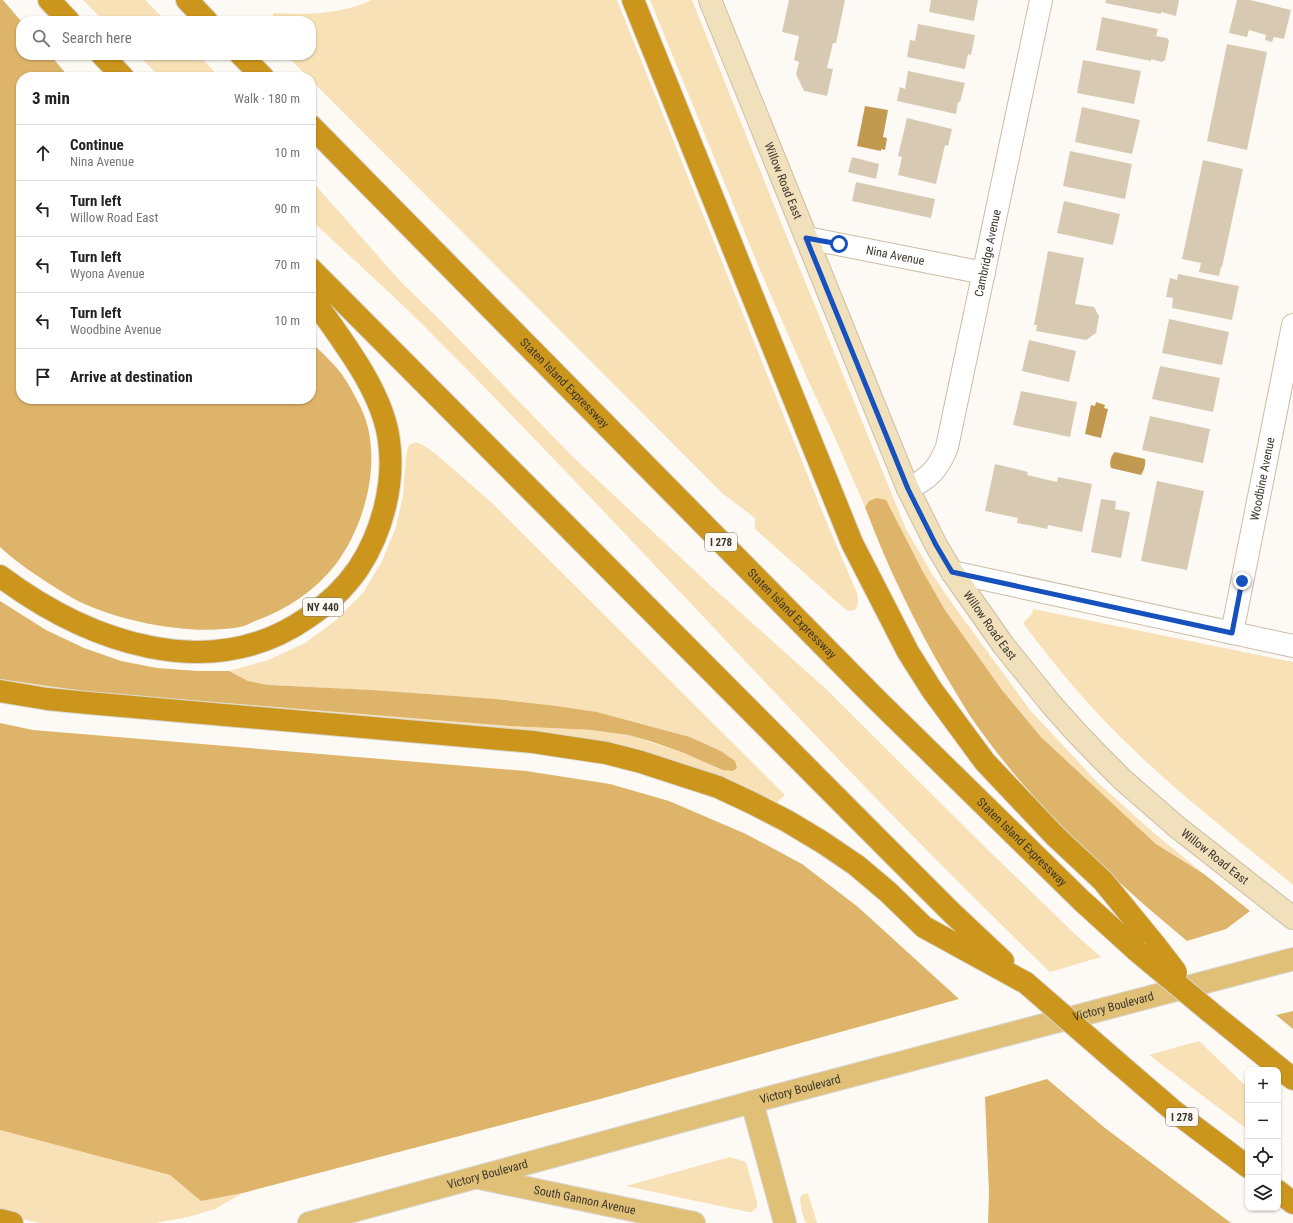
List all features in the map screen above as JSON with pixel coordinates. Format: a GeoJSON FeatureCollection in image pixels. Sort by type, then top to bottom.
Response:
{"type":"FeatureCollection","features":[{"type":"Feature","properties":{"kind":"highway"},"geometry":{"type":"LineString","coordinates":[[49,0],[64,16]]}},
{"type":"Feature","properties":{"kind":"highway"},"geometry":{"type":"LineString","coordinates":[[187,0],[202,16]]}},
{"type":"Feature","properties":{"kind":"highway"},"geometry":{"type":"LineString","coordinates":[[633,0],[849,536],[870,580],[908,652],[936,696],[985,762],[1055,836],[1103,881],[1146,949]]}},
{"type":"Feature","properties":{"kind":"highway"},"geometry":{"type":"LineString","coordinates":[[107,60],[118,72]]}},
{"type":"Feature","properties":{"kind":"highway"},"geometry":{"type":"LineString","coordinates":[[246,60],[257,72]]}},
{"type":"Feature","properties":{"kind":"highway","name":"Staten Island Expressway"},"geometry":{"type":"LineString","coordinates":[[316,131],[876,699],[1075,894],[1146,949],[1209,1012],[1293,1079]]}},
{"type":"Feature","properties":{"kind":"highway","name":"I 278"},"geometry":{"type":"LineString","coordinates":[[316,274],[952,913],[1026,983],[1175,1112],[1245,1165]]}},
{"type":"Feature","properties":{"kind":"highway","name":"NY 440"},"geometry":{"type":"LineString","coordinates":[[0,576],[44,606],[72,621],[129,642],[172,651],[221,651],[244,647],[288,631],[323,607],[339,592],[363,561],[381,520],[390,477],[389,441],[386,424],[378,402],[357,363],[316,303]]}},
{"type":"Feature","properties":{"kind":"highway"},"geometry":{"type":"LineString","coordinates":[[0,692],[68,701],[533,742],[606,753],[641,762],[718,787],[787,821],[856,865],[888,892],[924,927],[1026,983]]}},
{"type":"Feature","properties":{"kind":"highway"},"geometry":{"type":"LineString","coordinates":[[1281,1193],[1293,1202]]}},
{"type":"Feature","properties":{"kind":"highway"},"geometry":{"type":"LineString","coordinates":[[0,1220],[12,1223]]}},
{"type":"Feature","properties":{"kind":"main road","name":"Willow Road East"},"geometry":{"type":"LineString","coordinates":[[710,0],[908,489],[936,545],[952,572],[1004,646],[1051,704],[1097,754],[1177,827],[1293,918]]}},
{"type":"Feature","properties":{"kind":"main road","name":"Victory Boulevard"},"geometry":{"type":"LineString","coordinates":[[308,1223],[752,1102],[1293,959]]}},
{"type":"Feature","properties":{"kind":"main road"},"geometry":{"type":"LineString","coordinates":[[752,1102],[785,1223]]}},
{"type":"Feature","properties":{"kind":"main road","name":"South Gannon Avenue"},"geometry":{"type":"LineString","coordinates":[[476,1177],[694,1223]]}},
{"type":"Feature","properties":{"kind":"street","name":"Cambridge Avenue"},"geometry":{"type":"LineString","coordinates":[[908,489],[924,481],[935,472],[943,459],[947,447],[1041,0]]}},
{"type":"Feature","properties":{"kind":"street","name":"Nina Avenue"},"geometry":{"type":"LineString","coordinates":[[806,238],[984,273]]}},
{"type":"Feature","properties":{"kind":"street","name":"Woodbine Avenue"},"geometry":{"type":"LineString","coordinates":[[1232,633],[1293,325]]}},
{"type":"Feature","properties":{"kind":"street"},"geometry":{"type":"LineString","coordinates":[[952,572],[1293,646]]}},
{"type":"Feature","properties":{"kind":"shaded area"},"geometry":{"type":"Polygon","coordinates":[[[0,0],[3,0],[17,16],[16,60],[54,60],[65,72],[16,72],[16,404],[316,404],[316,347],[329,359],[345,379],[364,415],[369,433],[371,473],[368,492],[355,531],[336,564],[328,574],[309,591],[289,605],[240,627],[200,630],[179,628],[135,621],[95,609],[56,588],[27,569],[0,547],[0,0]]]}},
{"type":"Feature","properties":{"kind":"shaded area"},"geometry":{"type":"Polygon","coordinates":[[[83,0],[145,0],[161,16],[99,16],[83,0]]]}},
{"type":"Feature","properties":{"kind":"shaded area"},"geometry":{"type":"Polygon","coordinates":[[[372,0],[617,0],[824,516],[857,593],[858,604],[856,609],[850,611],[846,610],[755,529],[755,518],[722,493],[316,85],[316,72],[303,72],[291,60],[316,60],[316,16],[272,16],[274,13],[299,14],[337,11],[361,5],[372,0]]]}},
{"type":"Feature","properties":{"kind":"shaded area"},"geometry":{"type":"Polygon","coordinates":[[[650,0],[692,0],[906,529],[932,574],[1030,710],[1097,782],[1155,834],[1204,874],[1156,844],[1041,737],[1002,690],[945,610],[922,570],[869,501],[865,507],[760,270],[650,0]]]}},
{"type":"Feature","properties":{"kind":"shaded area"},"geometry":{"type":"Polygon","coordinates":[[[143,60],[204,60],[214,72],[155,72],[143,60]]]}},
{"type":"Feature","properties":{"kind":"shaded area"},"geometry":{"type":"Polygon","coordinates":[[[865,106],[888,110],[883,137],[887,138],[885,150],[881,149],[881,151],[857,146],[865,106]]]}},
{"type":"Feature","properties":{"kind":"shaded area"},"geometry":{"type":"Polygon","coordinates":[[[316,186],[401,282],[443,323],[572,456],[711,586],[827,690],[987,849],[1076,935],[1101,957],[1050,972],[890,813],[502,405],[381,285],[316,225],[316,186]]]}},
{"type":"Feature","properties":{"kind":"shaded area"},"geometry":{"type":"Polygon","coordinates":[[[1096,402],[1105,405],[1104,408],[1108,409],[1101,438],[1085,434],[1091,405],[1095,406],[1096,402]]]}},
{"type":"Feature","properties":{"kind":"shaded area"},"geometry":{"type":"Polygon","coordinates":[[[416,442],[437,455],[491,502],[785,795],[774,805],[674,764],[0,686],[0,679],[90,692],[509,726],[591,730],[628,735],[684,753],[735,761],[721,751],[690,737],[597,712],[496,699],[372,690],[269,685],[248,681],[229,671],[268,660],[305,643],[335,621],[363,593],[382,561],[396,527],[403,496],[406,455],[409,445],[416,442]]]}},
{"type":"Feature","properties":{"kind":"shaded area"},"geometry":{"type":"Polygon","coordinates":[[[1115,452],[1145,459],[1143,472],[1141,475],[1111,468],[1110,464],[1112,455],[1115,452]]]}},
{"type":"Feature","properties":{"kind":"shaded area"},"geometry":{"type":"Polygon","coordinates":[[[877,498],[886,500],[922,570],[945,610],[1002,690],[1041,737],[1156,844],[1204,874],[1250,911],[1226,929],[1187,941],[1103,868],[1026,788],[971,718],[935,658],[913,616],[892,573],[865,507],[869,501],[877,498]]]}},
{"type":"Feature","properties":{"kind":"shaded area"},"geometry":{"type":"Polygon","coordinates":[[[0,601],[46,630],[84,648],[121,661],[157,668],[198,671],[229,671],[248,681],[269,685],[372,690],[496,699],[597,712],[690,737],[721,751],[735,761],[737,768],[733,771],[723,770],[684,753],[653,742],[628,735],[591,730],[509,726],[90,692],[0,679],[0,601]]]}},
{"type":"Feature","properties":{"kind":"shaded area"},"geometry":{"type":"Polygon","coordinates":[[[1033,609],[1293,662],[1293,885],[1171,784],[1102,719],[1061,672],[1023,623],[1032,614],[1033,609]]]}},
{"type":"Feature","properties":{"kind":"shaded area"},"geometry":{"type":"Polygon","coordinates":[[[0,723],[33,730],[526,771],[610,784],[669,801],[746,834],[802,864],[858,907],[959,999],[600,1099],[243,1193],[201,1201],[170,1175],[0,1130],[0,723]]]}},
{"type":"Feature","properties":{"kind":"shaded area"},"geometry":{"type":"Polygon","coordinates":[[[1293,1011],[1293,1029],[1276,1015],[1293,1011]]]}},
{"type":"Feature","properties":{"kind":"shaded area"},"geometry":{"type":"Polygon","coordinates":[[[1199,1041],[1245,1085],[1245,1128],[1149,1055],[1199,1041]]]}},
{"type":"Feature","properties":{"kind":"shaded area"},"geometry":{"type":"Polygon","coordinates":[[[1047,1079],[1105,1128],[1231,1223],[988,1223],[989,1192],[985,1097],[1047,1079]]]}},
{"type":"Feature","properties":{"kind":"shaded area"},"geometry":{"type":"Polygon","coordinates":[[[0,1130],[170,1175],[201,1201],[243,1193],[215,1209],[188,1217],[155,1223],[40,1223],[0,1214],[0,1130]]]}},
{"type":"Feature","properties":{"kind":"shaded area"},"geometry":{"type":"Polygon","coordinates":[[[730,1157],[746,1162],[757,1202],[757,1207],[752,1212],[626,1186],[730,1157]]]}},
{"type":"Feature","properties":{"kind":"shaded area"},"geometry":{"type":"Polygon","coordinates":[[[808,1193],[817,1223],[806,1223],[803,1214],[800,1198],[802,1195],[808,1193]]]}},
{"type":"Feature","properties":{"kind":"building"},"geometry":{"type":"Polygon","coordinates":[[[789,0],[845,0],[836,43],[833,43],[827,68],[833,69],[827,96],[804,91],[796,74],[799,62],[794,60],[799,36],[782,32],[789,0]]]}},
{"type":"Feature","properties":{"kind":"building"},"geometry":{"type":"Polygon","coordinates":[[[931,0],[978,0],[974,21],[929,12],[931,0]]]}},
{"type":"Feature","properties":{"kind":"building"},"geometry":{"type":"Polygon","coordinates":[[[1106,0],[1179,0],[1176,16],[1161,12],[1161,14],[1105,3],[1106,0]]]}},
{"type":"Feature","properties":{"kind":"building"},"geometry":{"type":"Polygon","coordinates":[[[1237,0],[1250,0],[1291,10],[1284,39],[1274,37],[1272,42],[1265,40],[1266,35],[1249,30],[1247,37],[1229,33],[1237,0]]]}},
{"type":"Feature","properties":{"kind":"building"},"geometry":{"type":"Polygon","coordinates":[[[1102,17],[1158,29],[1156,36],[1167,38],[1169,41],[1165,60],[1162,62],[1151,59],[1151,61],[1096,50],[1102,17]]]}},
{"type":"Feature","properties":{"kind":"building"},"geometry":{"type":"Polygon","coordinates":[[[918,24],[975,35],[971,55],[968,54],[965,69],[907,57],[910,40],[915,41],[918,24]]]}},
{"type":"Feature","properties":{"kind":"building"},"geometry":{"type":"Polygon","coordinates":[[[1227,44],[1267,52],[1247,150],[1207,141],[1227,44]]]}},
{"type":"Feature","properties":{"kind":"building"},"geometry":{"type":"Polygon","coordinates":[[[1083,60],[1141,71],[1134,104],[1077,93],[1083,60]]]}},
{"type":"Feature","properties":{"kind":"building"},"geometry":{"type":"Polygon","coordinates":[[[908,71],[965,83],[960,102],[958,102],[956,114],[897,101],[900,87],[905,89],[908,71]]]}},
{"type":"Feature","properties":{"kind":"building"},"geometry":{"type":"Polygon","coordinates":[[[1082,107],[1140,120],[1132,154],[1075,142],[1082,107]]]}},
{"type":"Feature","properties":{"kind":"building"},"geometry":{"type":"Polygon","coordinates":[[[907,118],[952,129],[948,146],[945,145],[936,184],[898,175],[902,157],[898,156],[907,118]]]}},
{"type":"Feature","properties":{"kind":"building"},"geometry":{"type":"Polygon","coordinates":[[[1070,151],[1132,164],[1125,199],[1063,186],[1070,151]]]}},
{"type":"Feature","properties":{"kind":"building"},"geometry":{"type":"Polygon","coordinates":[[[852,157],[879,164],[876,179],[848,172],[852,157]]]}},
{"type":"Feature","properties":{"kind":"building"},"geometry":{"type":"Polygon","coordinates":[[[1203,160],[1243,169],[1219,276],[1199,272],[1201,263],[1182,259],[1203,160]]]}},
{"type":"Feature","properties":{"kind":"building"},"geometry":{"type":"Polygon","coordinates":[[[856,182],[935,199],[931,218],[852,201],[856,182]]]}},
{"type":"Feature","properties":{"kind":"building"},"geometry":{"type":"Polygon","coordinates":[[[1064,201],[1120,214],[1113,245],[1057,233],[1064,201]]]}},
{"type":"Feature","properties":{"kind":"building"},"geometry":{"type":"Polygon","coordinates":[[[1048,251],[1084,258],[1075,304],[1094,307],[1099,316],[1096,333],[1086,340],[1036,331],[1037,325],[1034,325],[1048,251]]]}},
{"type":"Feature","properties":{"kind":"building"},"geometry":{"type":"Polygon","coordinates":[[[1178,274],[1239,286],[1232,320],[1172,308],[1173,298],[1166,297],[1170,278],[1177,280],[1178,274]]]}},
{"type":"Feature","properties":{"kind":"building"},"geometry":{"type":"Polygon","coordinates":[[[1169,319],[1229,332],[1222,365],[1162,353],[1169,319]]]}},
{"type":"Feature","properties":{"kind":"building"},"geometry":{"type":"Polygon","coordinates":[[[1029,340],[1076,351],[1069,382],[1022,371],[1029,340]]]}},
{"type":"Feature","properties":{"kind":"building"},"geometry":{"type":"Polygon","coordinates":[[[1160,366],[1220,378],[1213,412],[1152,399],[1160,366]]]}},
{"type":"Feature","properties":{"kind":"building"},"geometry":{"type":"Polygon","coordinates":[[[1021,391],[1077,402],[1070,437],[1013,425],[1021,391]]]}},
{"type":"Feature","properties":{"kind":"building"},"geometry":{"type":"Polygon","coordinates":[[[1150,416],[1210,429],[1203,463],[1142,450],[1150,416]]]}},
{"type":"Feature","properties":{"kind":"building"},"geometry":{"type":"Polygon","coordinates":[[[995,464],[1028,472],[1027,475],[1057,482],[1058,477],[1092,484],[1082,532],[1048,525],[1047,529],[1017,523],[1018,518],[985,511],[995,464]]]}},
{"type":"Feature","properties":{"kind":"building"},"geometry":{"type":"Polygon","coordinates":[[[1157,481],[1204,491],[1187,570],[1141,561],[1157,481]]]}},
{"type":"Feature","properties":{"kind":"building"},"geometry":{"type":"Polygon","coordinates":[[[1101,499],[1116,501],[1115,509],[1130,512],[1121,558],[1091,552],[1101,499]]]}},
{"type":"Feature","properties":{"kind":"route"},"geometry":{"type":"LineString","coordinates":[[839,244],[806,238],[908,489],[921,517],[952,572],[1232,633],[1242,581]]}}]}
